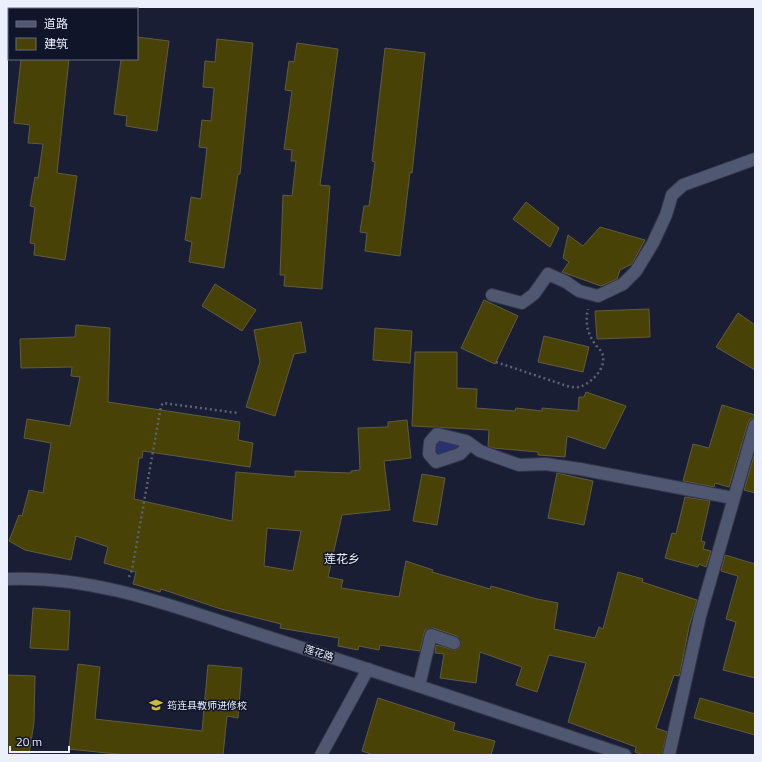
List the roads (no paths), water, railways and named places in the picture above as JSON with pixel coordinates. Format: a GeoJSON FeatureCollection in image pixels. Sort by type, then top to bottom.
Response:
{"type":"FeatureCollection","features":[{"type":"Feature","properties":{"kind":"street"},"geometry":{"type":"LineString","coordinates":[[492,295],[522,303],[534,294],[548,274],[566,282],[579,291],[598,296],[623,284],[636,271],[653,242],[666,215],[672,195],[683,185],[755,159]]}},
{"type":"Feature","properties":{"kind":"street"},"geometry":{"type":"LineString","coordinates":[[669,755],[700,616],[755,425]]}},
{"type":"Feature","properties":{"kind":"street"},"geometry":{"type":"LineString","coordinates":[[470,444],[492,456],[519,465],[545,464],[580,469],[733,498]]}},
{"type":"Feature","properties":{"kind":"street","name":"莲花路"},"geometry":{"type":"LineString","coordinates":[[7,579],[36,578],[91,584],[122,592],[368,669],[625,755]]}},
{"type":"Feature","properties":{"kind":"street"},"geometry":{"type":"LineString","coordinates":[[419,686],[431,636],[454,642]]}},
{"type":"Feature","properties":{"kind":"street"},"geometry":{"type":"LineString","coordinates":[[321,755],[368,669]]}},
{"type":"Feature","properties":{"kind":"place","name":"筠连县教师进修校"},"geometry":{"type":"Point","coordinates":[156,705]}},
{"type":"Feature","properties":{"kind":"district","name":"莲花乡"},"geometry":{"type":"Point","coordinates":[342,558]}}]}
